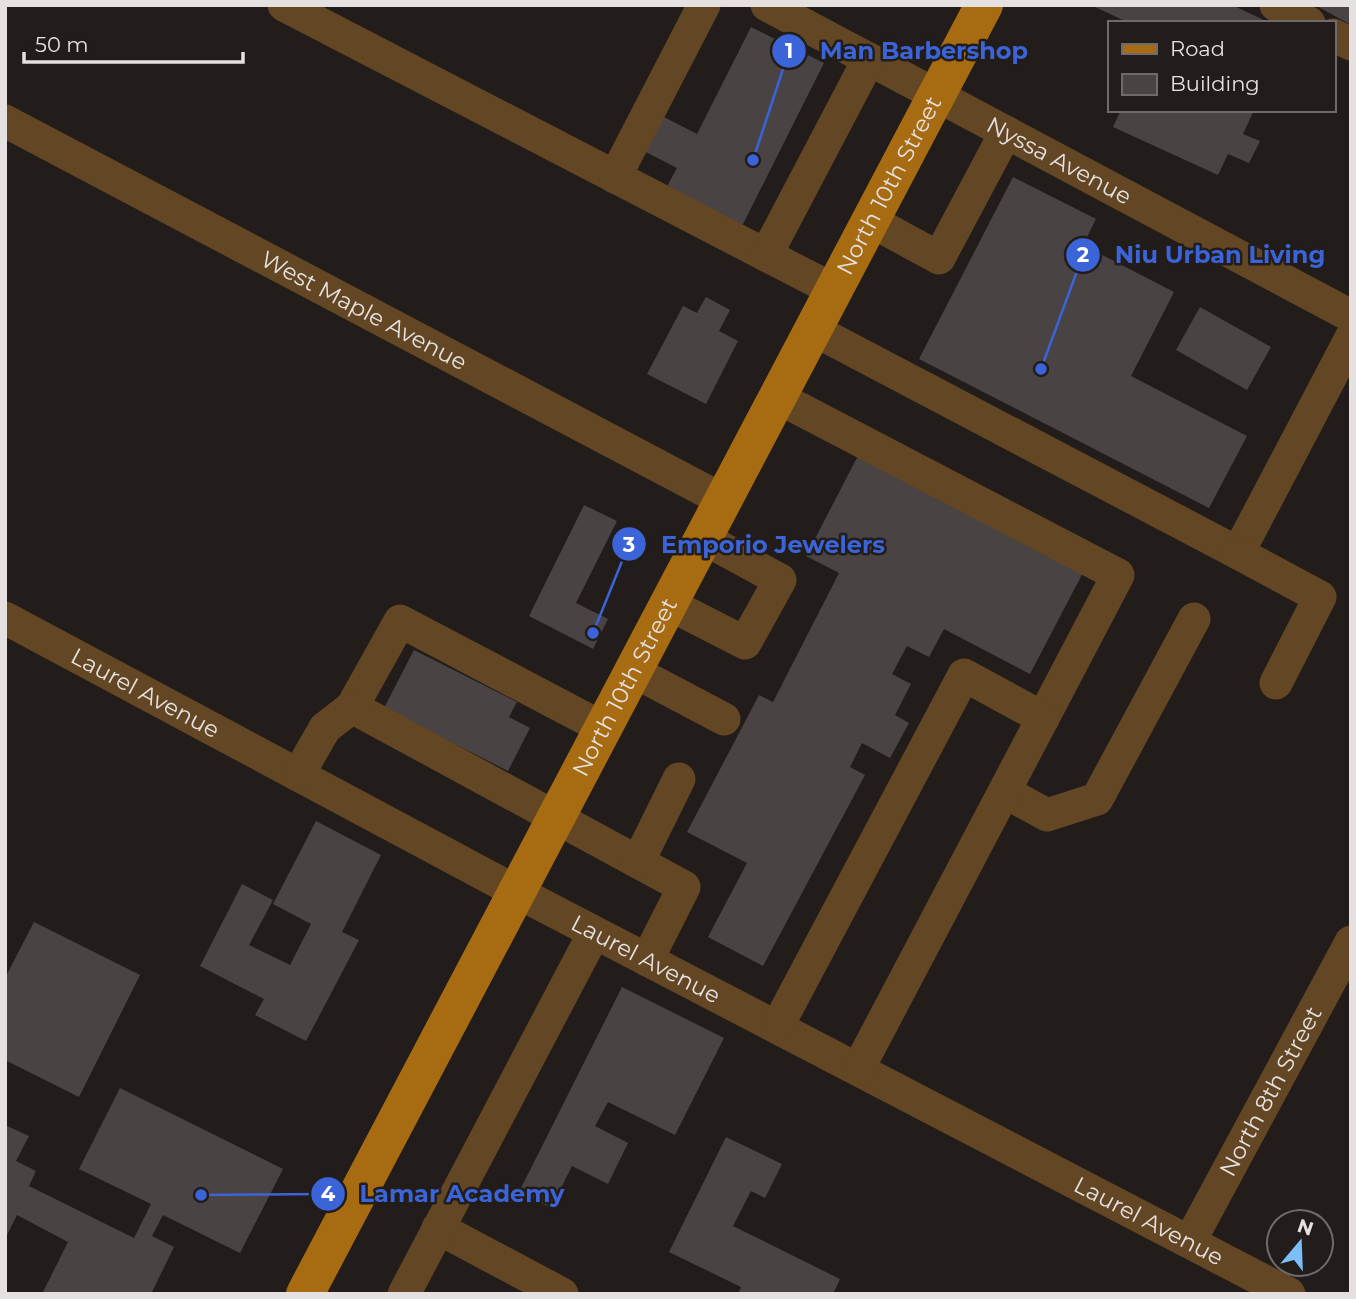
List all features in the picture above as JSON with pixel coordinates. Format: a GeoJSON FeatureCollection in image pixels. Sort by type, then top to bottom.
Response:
{"type":"FeatureCollection","features":[{"type":"Feature","properties":{"kind":"main road","name":"North 10th Street"},"geometry":{"type":"LineString","coordinates":[[317,1290],[517,892],[984,5]]}},
{"type":"Feature","properties":{"kind":"street"},"geometry":{"type":"LineString","coordinates":[[284,5],[834,290]]}},
{"type":"Feature","properties":{"kind":"street"},"geometry":{"type":"LineString","coordinates":[[615,177],[704,5]]}},
{"type":"Feature","properties":{"kind":"street","name":"Nyssa Avenue"},"geometry":{"type":"LineString","coordinates":[[767,5],[1351,316]]}},
{"type":"Feature","properties":{"kind":"street"},"geometry":{"type":"LineString","coordinates":[[1276,5],[1305,21]]}},
{"type":"Feature","properties":{"kind":"street"},"geometry":{"type":"LineString","coordinates":[[1335,36],[1351,44]]}},
{"type":"Feature","properties":{"kind":"street"},"geometry":{"type":"LineString","coordinates":[[766,255],[869,59]]}},
{"type":"Feature","properties":{"kind":"street","name":"West Maple Avenue"},"geometry":{"type":"LineString","coordinates":[[5,121],[723,500]]}},
{"type":"Feature","properties":{"kind":"street"},"geometry":{"type":"LineString","coordinates":[[871,221],[939,257],[1006,132]]}},
{"type":"Feature","properties":{"kind":"street"},"geometry":{"type":"LineString","coordinates":[[814,330],[1320,597],[1276,683]]}},
{"type":"Feature","properties":{"kind":"street"},"geometry":{"type":"LineString","coordinates":[[1238,553],[1351,338]]}},
{"type":"Feature","properties":{"kind":"street"},"geometry":{"type":"LineString","coordinates":[[777,397],[1118,576],[858,1069]]}},
{"type":"Feature","properties":{"kind":"street"},"geometry":{"type":"LineString","coordinates":[[669,604],[745,643],[780,580],[703,538]]}},
{"type":"Feature","properties":{"kind":"street","name":"Laurel Avenue"},"geometry":{"type":"LineString","coordinates":[[5,618],[594,933],[1289,1294]]}},
{"type":"Feature","properties":{"kind":"street"},"geometry":{"type":"LineString","coordinates":[[1004,792],[1047,815],[1097,799],[1194,619]]}},
{"type":"Feature","properties":{"kind":"street"},"geometry":{"type":"LineString","coordinates":[[298,775],[325,728],[352,707],[400,621],[603,728]]}},
{"type":"Feature","properties":{"kind":"street"},"geometry":{"type":"LineString","coordinates":[[633,671],[724,719]]}},
{"type":"Feature","properties":{"kind":"street"},"geometry":{"type":"LineString","coordinates":[[777,1027],[964,675],[1043,718]]}},
{"type":"Feature","properties":{"kind":"street"},"geometry":{"type":"LineString","coordinates":[[352,707],[684,887],[647,960]]}},
{"type":"Feature","properties":{"kind":"street"},"geometry":{"type":"LineString","coordinates":[[638,862],[679,779]]}},
{"type":"Feature","properties":{"kind":"street"},"geometry":{"type":"LineString","coordinates":[[404,1294],[594,933]]}},
{"type":"Feature","properties":{"kind":"street","name":"North 8th Street"},"geometry":{"type":"LineString","coordinates":[[1190,1241],[1351,942]]}},
{"type":"Feature","properties":{"kind":"street"},"geometry":{"type":"LineString","coordinates":[[439,1228],[562,1294]]}},
{"type":"Feature","properties":{"kind":"building"},"geometry":{"type":"Polygon","coordinates":[[[1091,5],[1232,5],[1266,21],[1125,21],[1091,5]]]}},
{"type":"Feature","properties":{"kind":"building"},"geometry":{"type":"Polygon","coordinates":[[[1315,5],[1351,5],[1351,25],[1315,5]]]}},
{"type":"Feature","properties":{"kind":"building"},"geometry":{"type":"Polygon","coordinates":[[[751,27],[824,63],[740,230],[664,192],[677,168],[644,151],[662,116],[697,134],[751,27]]]}},
{"type":"Feature","properties":{"kind":"building"},"geometry":{"type":"Polygon","coordinates":[[[1120,112],[1253,112],[1243,134],[1260,141],[1249,163],[1228,154],[1218,175],[1113,127],[1120,112]]]}},
{"type":"Feature","properties":{"kind":"building"},"geometry":{"type":"Polygon","coordinates":[[[1013,177],[1096,219],[1083,245],[1174,292],[1131,376],[1247,436],[1209,508],[919,359],[1013,177]]]}},
{"type":"Feature","properties":{"kind":"building"},"geometry":{"type":"Polygon","coordinates":[[[706,297],[730,310],[719,331],[738,341],[706,404],[647,374],[683,306],[697,313],[706,297]]]}},
{"type":"Feature","properties":{"kind":"building"},"geometry":{"type":"Polygon","coordinates":[[[1200,307],[1271,347],[1247,390],[1176,350],[1200,307]]]}},
{"type":"Feature","properties":{"kind":"building"},"geometry":{"type":"Polygon","coordinates":[[[862,448],[1087,565],[1030,674],[944,629],[929,657],[907,646],[892,674],[911,684],[895,715],[909,723],[890,758],[862,743],[850,767],[865,775],[763,966],[708,937],[747,863],[687,832],[759,695],[773,702],[839,573],[806,556],[862,448]]]}},
{"type":"Feature","properties":{"kind":"building"},"geometry":{"type":"Polygon","coordinates":[[[584,505],[617,521],[576,603],[608,619],[593,649],[529,616],[584,505]]]}},
{"type":"Feature","properties":{"kind":"building"},"geometry":{"type":"Polygon","coordinates":[[[414,650],[517,702],[509,717],[530,728],[508,771],[384,708],[414,650]]]}},
{"type":"Feature","properties":{"kind":"building"},"geometry":{"type":"Polygon","coordinates":[[[316,821],[381,855],[342,932],[359,940],[306,1041],[255,1015],[264,999],[200,966],[242,884],[273,900],[249,945],[290,965],[311,924],[273,904],[316,821]]]}},
{"type":"Feature","properties":{"kind":"building"},"geometry":{"type":"Polygon","coordinates":[[[34,922],[140,975],[79,1097],[5,1060],[5,978],[34,922]]]}},
{"type":"Feature","properties":{"kind":"building"},"geometry":{"type":"Polygon","coordinates":[[[622,987],[724,1038],[675,1135],[608,1102],[595,1126],[628,1143],[608,1184],[572,1166],[551,1208],[519,1192],[622,987]]]}},
{"type":"Feature","properties":{"kind":"building"},"geometry":{"type":"Polygon","coordinates":[[[120,1088],[283,1169],[240,1253],[163,1215],[152,1236],[174,1247],[151,1294],[42,1294],[68,1242],[17,1215],[5,1239],[5,1125],[29,1136],[16,1161],[36,1171],[29,1186],[134,1238],[151,1204],[79,1169],[120,1088]]]}},
{"type":"Feature","properties":{"kind":"building"},"geometry":{"type":"Polygon","coordinates":[[[726,1137],[782,1164],[765,1198],[751,1191],[733,1226],[840,1279],[833,1294],[738,1294],[741,1287],[669,1252],[726,1137]]]}},
{"type":"Feature","properties":{"kind":"place","name":"Man Barbershop"},"geometry":{"type":"Point","coordinates":[753,160]}},
{"type":"Feature","properties":{"kind":"place","name":"Niu Urban Living"},"geometry":{"type":"Point","coordinates":[1041,369]}},
{"type":"Feature","properties":{"kind":"place","name":"Emporio Jewelers"},"geometry":{"type":"Point","coordinates":[593,633]}},
{"type":"Feature","properties":{"kind":"place","name":"Lamar Academy"},"geometry":{"type":"Point","coordinates":[201,1195]}}]}
